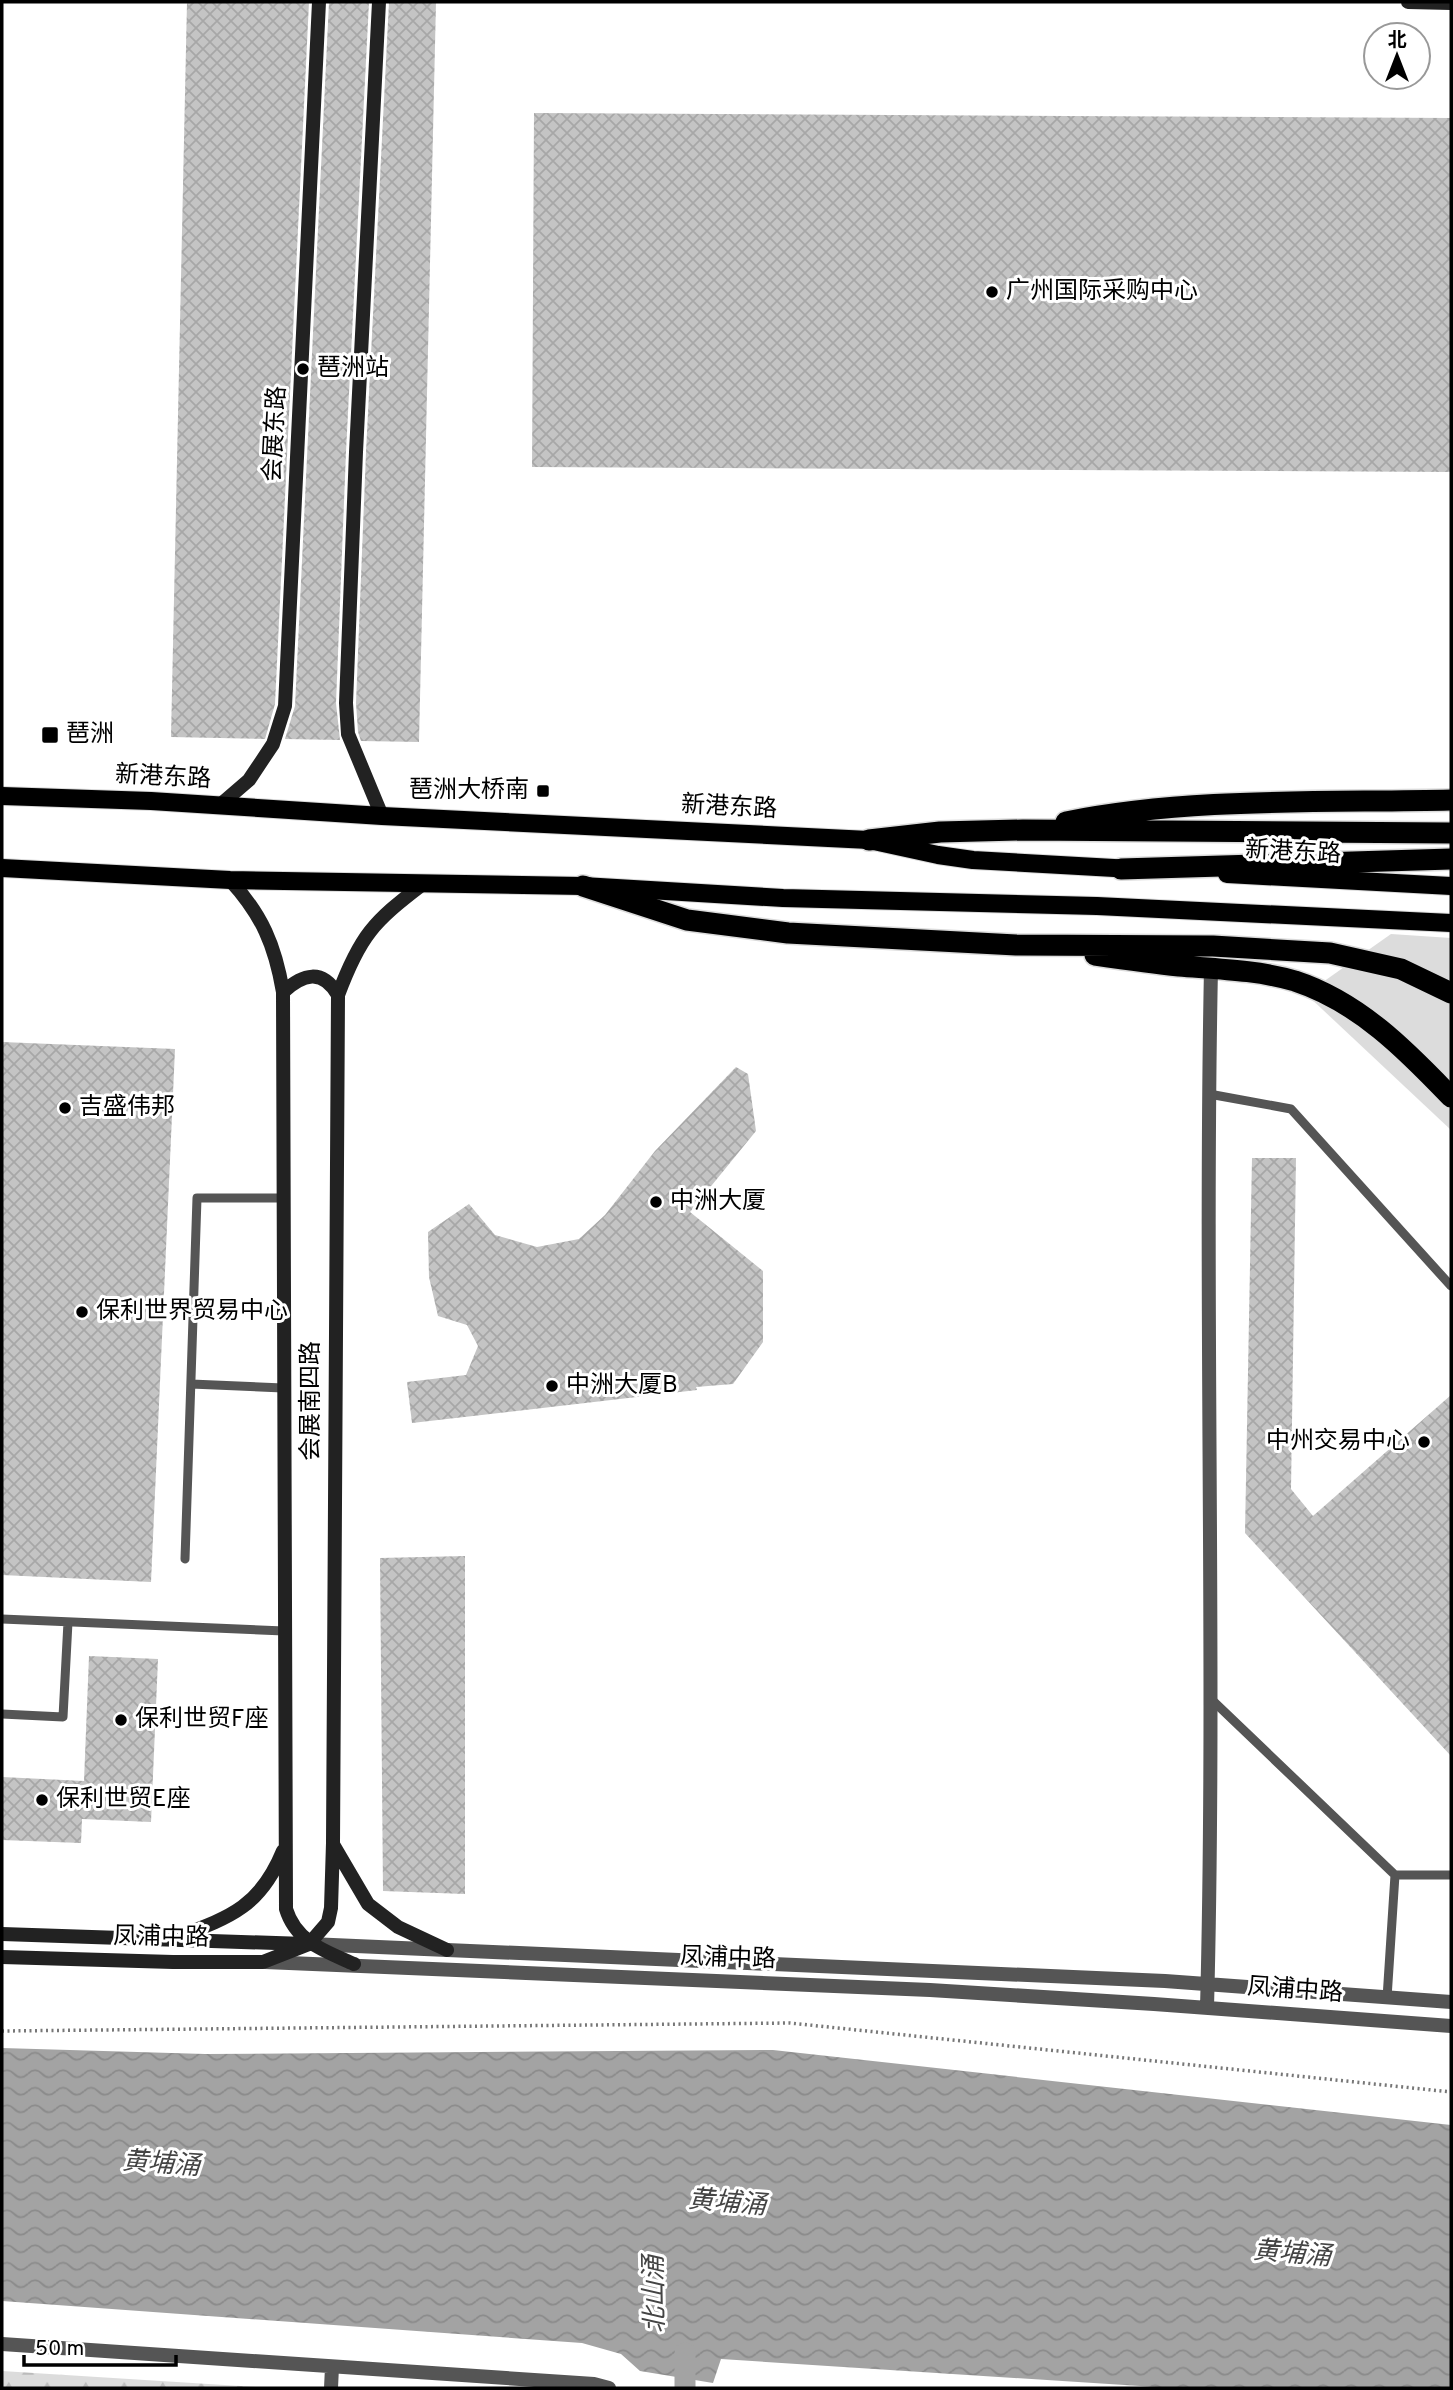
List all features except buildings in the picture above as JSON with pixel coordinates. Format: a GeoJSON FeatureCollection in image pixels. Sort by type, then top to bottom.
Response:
{"type":"FeatureCollection","features":[{"type":"Feature","properties":{"kind":"highway"},"geometry":{"type":"LineString","coordinates":[[1023,830],[1106,814],[1173,806],[1451,800]]}},
{"type":"Feature","properties":{"kind":"highway"},"geometry":{"type":"LineString","coordinates":[[869,840],[940,832],[1023,830],[1451,833]]}},
{"type":"Feature","properties":{"kind":"highway"},"geometry":{"type":"LineString","coordinates":[[1121,869],[1451,859]]}},
{"type":"Feature","properties":{"kind":"highway"},"geometry":{"type":"LineString","coordinates":[[583,886],[687,920],[788,933],[1016,945],[1151,944],[1301,950],[1378,962],[1401,969],[1451,993]]}},
{"type":"Feature","properties":{"kind":"highway"},"geometry":{"type":"LineString","coordinates":[[1016,945],[1277,977],[1308,986],[1381,1028],[1451,1097]]}},
{"type":"Feature","properties":{"kind":"main road","name":"新港东路"},"geometry":{"type":"LineString","coordinates":[[2,796],[869,840],[973,860],[1451,886]]}},
{"type":"Feature","properties":{"kind":"main road"},"geometry":{"type":"LineString","coordinates":[[2,868],[230,880],[583,886],[783,898],[1097,906],[1451,922]]}},
{"type":"Feature","properties":{"kind":"street","name":"会展东路"},"geometry":{"type":"LineString","coordinates":[[220,805],[249,780],[273,744],[285,706],[318,72],[319,2]]}},
{"type":"Feature","properties":{"kind":"street"},"geometry":{"type":"LineString","coordinates":[[379,2],[346,703],[348,734],[382,816]]}},
{"type":"Feature","properties":{"kind":"street"},"geometry":{"type":"LineString","coordinates":[[1408,2],[1451,3]]}},
{"type":"Feature","properties":{"kind":"street","name":"会展南四路"},"geometry":{"type":"LineString","coordinates":[[230,880],[257,913],[271,941],[283,992],[286,1909],[291,1924],[309,1944],[354,1964]]}},
{"type":"Feature","properties":{"kind":"street","name":"会展南四路"},"geometry":{"type":"LineString","coordinates":[[309,1944],[328,1922],[331,1908],[338,995],[361,942],[378,920],[423,884]]}},
{"type":"Feature","properties":{"kind":"street"},"geometry":{"type":"LineString","coordinates":[[1207,2008],[1211,968]]}},
{"type":"Feature","properties":{"kind":"street"},"geometry":{"type":"LineString","coordinates":[[283,992],[296,981],[314,976],[331,984],[338,995]]}},
{"type":"Feature","properties":{"kind":"street"},"geometry":{"type":"LineString","coordinates":[[171,1939],[222,1920],[242,1909],[275,1871],[286,1843]]}},
{"type":"Feature","properties":{"kind":"street"},"geometry":{"type":"LineString","coordinates":[[332,1843],[368,1904],[398,1927],[447,1950]]}},
{"type":"Feature","properties":{"kind":"street","name":"凤浦中路"},"geometry":{"type":"LineString","coordinates":[[2,1934],[309,1944],[1207,1983],[1451,2002]]}},
{"type":"Feature","properties":{"kind":"street"},"geometry":{"type":"LineString","coordinates":[[263,1962],[309,1944]]}},
{"type":"Feature","properties":{"kind":"street","name":"凤浦中路"},"geometry":{"type":"LineString","coordinates":[[2,1958],[354,1964],[930,1990],[1451,2026]]}},
{"type":"Feature","properties":{"kind":"street"},"geometry":{"type":"LineString","coordinates":[[2,2344],[594,2384],[609,2388]]}},
{"type":"Feature","properties":{"kind":"street"},"geometry":{"type":"LineString","coordinates":[[331,2388],[332,2367]]}},
{"type":"Feature","properties":{"kind":"lane"},"geometry":{"type":"LineString","coordinates":[[1209,1094],[1291,1109],[1451,1286]]}},
{"type":"Feature","properties":{"kind":"lane"},"geometry":{"type":"LineString","coordinates":[[185,1559],[197,1198],[282,1198]]}},
{"type":"Feature","properties":{"kind":"lane"},"geometry":{"type":"LineString","coordinates":[[191,1384],[283,1388]]}},
{"type":"Feature","properties":{"kind":"lane"},"geometry":{"type":"LineString","coordinates":[[2,1619],[284,1631]]}},
{"type":"Feature","properties":{"kind":"lane"},"geometry":{"type":"LineString","coordinates":[[2,1714],[63,1717],[68,1622]]}},
{"type":"Feature","properties":{"kind":"lane"},"geometry":{"type":"LineString","coordinates":[[1210,1698],[1395,1875],[1451,1875]]}},
{"type":"Feature","properties":{"kind":"lane"},"geometry":{"type":"LineString","coordinates":[[1387,1997],[1395,1875]]}},
{"type":"Feature","properties":{"kind":"path"},"geometry":{"type":"LineString","coordinates":[[2,2031],[790,2023],[1451,2092]]}},
{"type":"Feature","properties":{"kind":"green space"},"geometry":{"type":"Polygon","coordinates":[[[1391,934],[1451,938],[1451,1130],[1306,994],[1391,934]]]}},
{"type":"Feature","properties":{"kind":"green space"},"geometry":{"type":"Polygon","coordinates":[[[2,2371],[270,2388],[2,2388],[2,2371]]]}},
{"type":"Feature","properties":{"kind":"water","name":"黄埔涌"},"geometry":{"type":"Polygon","coordinates":[[[2,2048],[205,2054],[773,2050],[1451,2125],[1451,2388],[1171,2388],[721,2359],[713,2383],[640,2371],[621,2354],[582,2343],[2,2301],[2,2048]]]}},
{"type":"Feature","properties":{"kind":"waterway","name":"北山涌"},"geometry":{"type":"LineString","coordinates":[[685,2353],[685,2388]]}},
{"type":"Feature","properties":{"kind":"place","name":"广州国际采购中心"},"geometry":{"type":"Point","coordinates":[992,292]}},
{"type":"Feature","properties":{"kind":"place","name":"琶洲站"},"geometry":{"type":"Point","coordinates":[303,369]}},
{"type":"Feature","properties":{"kind":"place","name":"琶洲"},"geometry":{"type":"Point","coordinates":[50,735]}},
{"type":"Feature","properties":{"kind":"place","name":"琶洲大桥南"},"geometry":{"type":"Point","coordinates":[543,791]}},
{"type":"Feature","properties":{"kind":"place","name":"吉盛伟邦"},"geometry":{"type":"Point","coordinates":[65,1108]}},
{"type":"Feature","properties":{"kind":"place","name":"中洲大厦"},"geometry":{"type":"Point","coordinates":[656,1202]}},
{"type":"Feature","properties":{"kind":"place","name":"保利世界贸易中心"},"geometry":{"type":"Point","coordinates":[82,1312]}},
{"type":"Feature","properties":{"kind":"place","name":"中洲大厦B"},"geometry":{"type":"Point","coordinates":[552,1386]}},
{"type":"Feature","properties":{"kind":"place","name":"中州交易中心"},"geometry":{"type":"Point","coordinates":[1424,1442]}},
{"type":"Feature","properties":{"kind":"place","name":"保利世贸F座"},"geometry":{"type":"Point","coordinates":[121,1720]}},
{"type":"Feature","properties":{"kind":"place","name":"保利世贸E座"},"geometry":{"type":"Point","coordinates":[42,1800]}}]}
